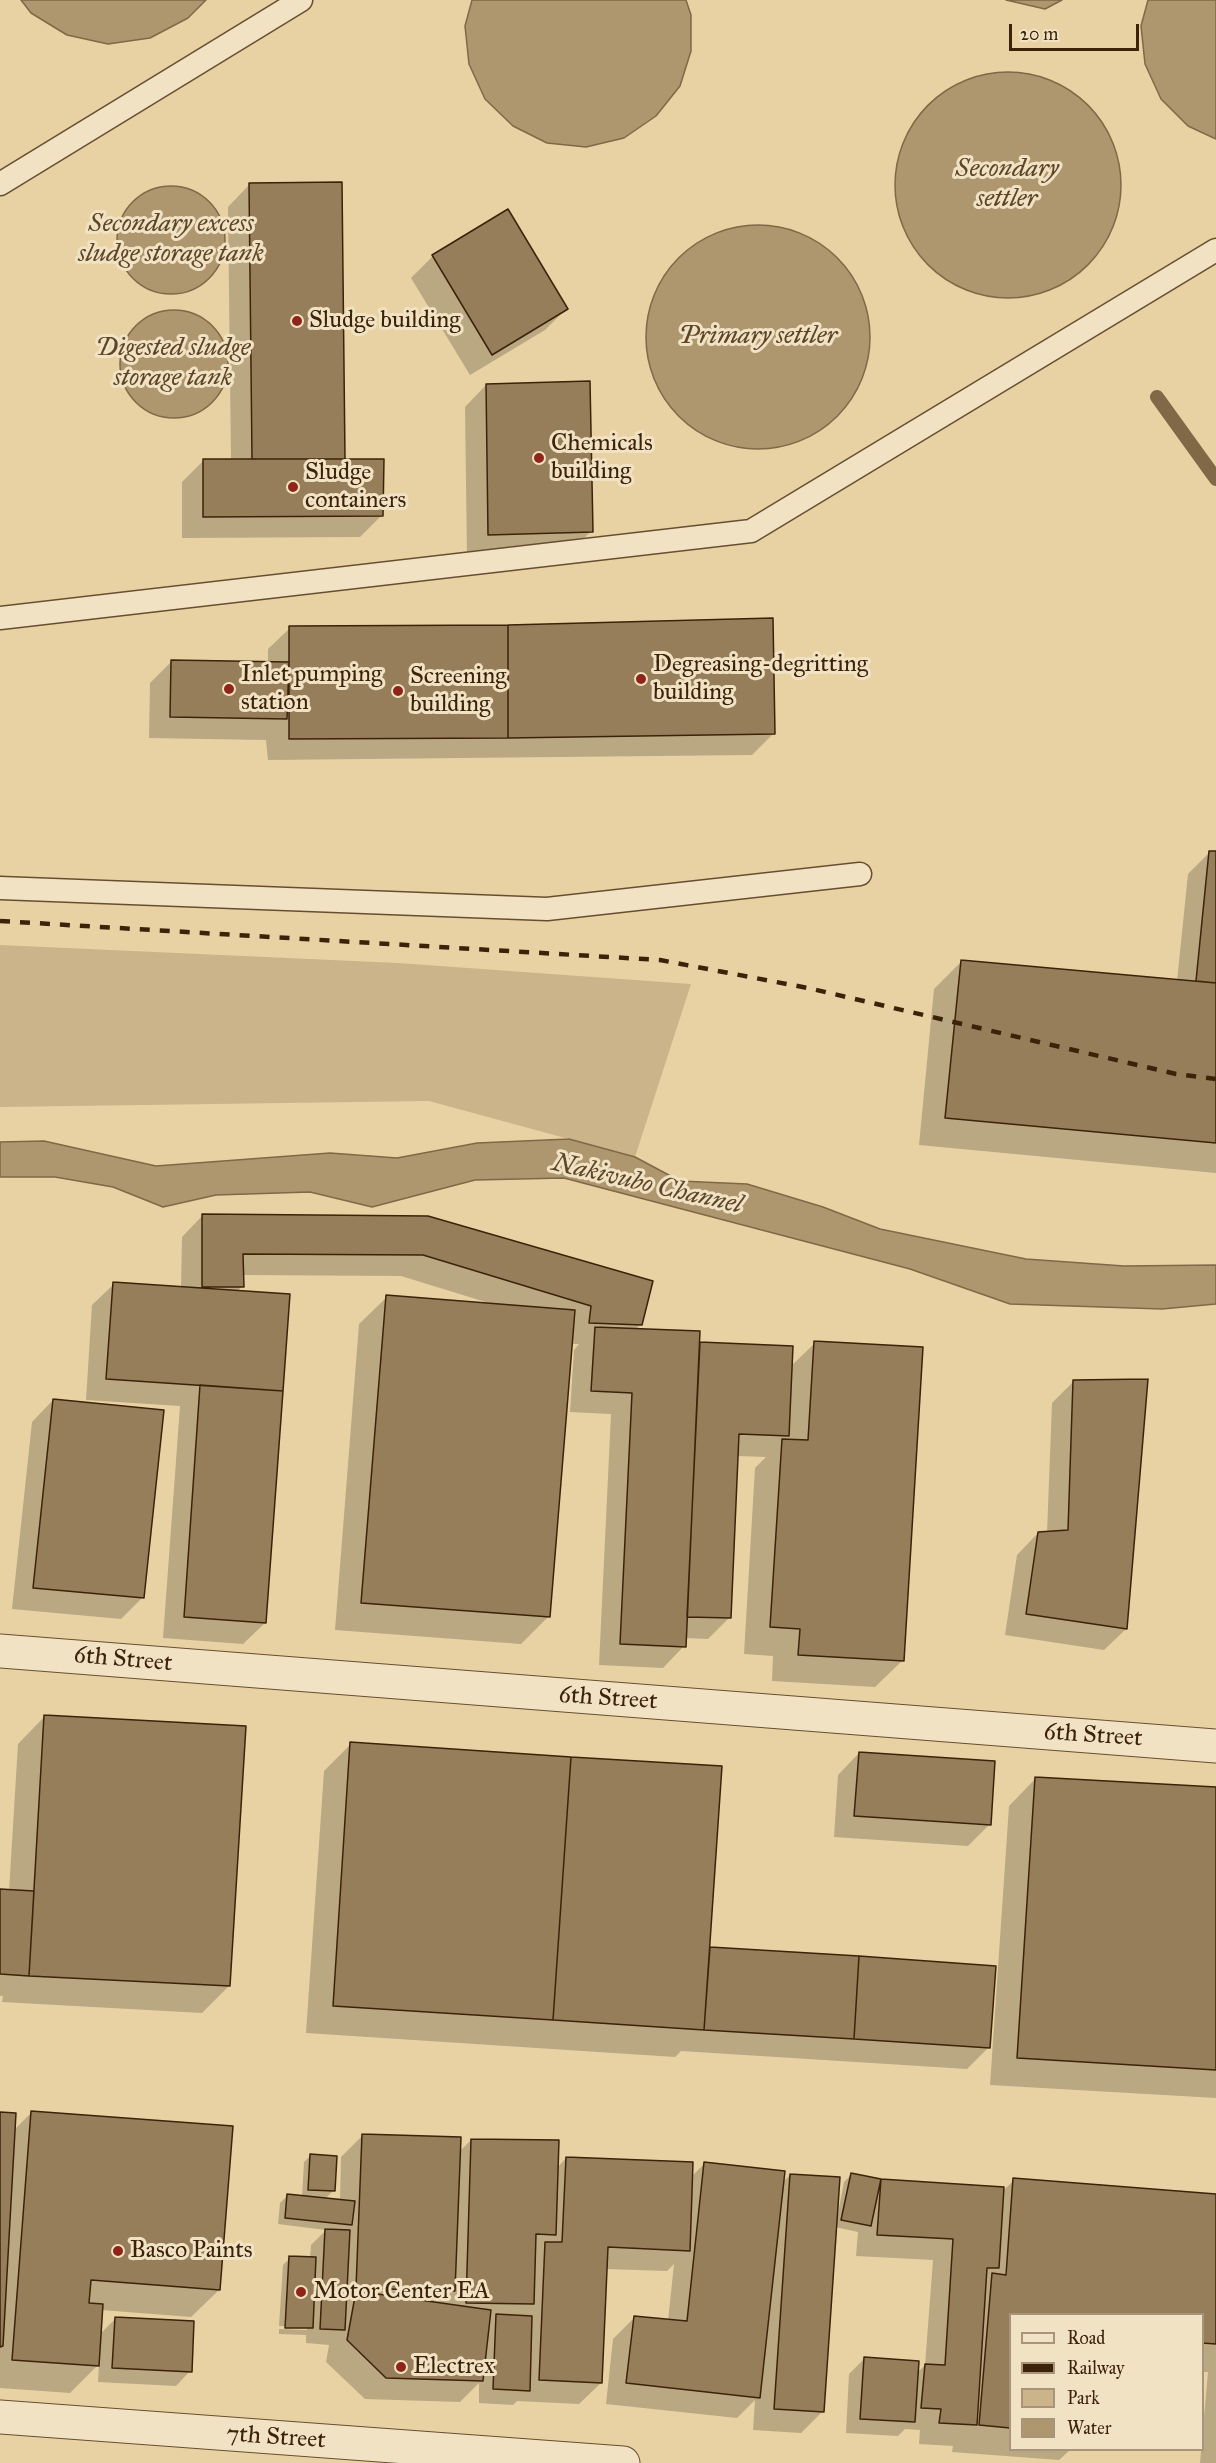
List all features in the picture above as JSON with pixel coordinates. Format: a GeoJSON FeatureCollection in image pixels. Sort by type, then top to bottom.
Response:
{"type":"FeatureCollection","features":[{"type":"Feature","properties":{"kind":"street","name":"6th Street"},"geometry":{"type":"LineString","coordinates":[[0,1651],[1216,1746]]}},
{"type":"Feature","properties":{"kind":"street","name":"7th Street"},"geometry":{"type":"LineString","coordinates":[[0,2417],[286,2451],[623,2463]]}},
{"type":"Feature","properties":{"kind":"lane"},"geometry":{"type":"LineString","coordinates":[[0,184],[301,0]]}},
{"type":"Feature","properties":{"kind":"lane"},"geometry":{"type":"LineString","coordinates":[[0,618],[751,531],[1216,250]]}},
{"type":"Feature","properties":{"kind":"lane"},"geometry":{"type":"LineString","coordinates":[[0,888],[547,909],[860,874]]}},
{"type":"Feature","properties":{"kind":"green space"},"geometry":{"type":"Polygon","coordinates":[[[0,945],[398,963],[691,984],[635,1157],[429,1101],[0,1107],[0,945]]]}},
{"type":"Feature","properties":{"kind":"water"},"geometry":{"type":"Polygon","coordinates":[[[21,0],[206,0],[188,18],[150,38],[108,44],[67,35],[31,13],[21,0]]]}},
{"type":"Feature","properties":{"kind":"water"},"geometry":{"type":"Polygon","coordinates":[[[472,0],[686,0],[691,15],[691,51],[680,86],[656,116],[624,138],[586,147],[547,143],[513,126],[485,99],[469,64],[465,26],[472,0]]]}},
{"type":"Feature","properties":{"kind":"water"},"geometry":{"type":"Polygon","coordinates":[[[1006,0],[1062,0],[1045,9],[1006,0]]]}},
{"type":"Feature","properties":{"kind":"water"},"geometry":{"type":"Polygon","coordinates":[[[1148,0],[1216,0],[1216,139],[1188,126],[1161,99],[1145,64],[1141,26],[1148,0]]]}},
{"type":"Feature","properties":{"kind":"water","name":"Secondary settler"},"geometry":{"type":"Polygon","coordinates":[[[1008,72],[1041,77],[1051,81],[1071,91],[1088,105],[1102,122],[1112,142],[1116,152],[1121,185],[1116,218],[1112,228],[1102,248],[1088,265],[1071,279],[1051,289],[1041,293],[1008,298],[975,293],[965,289],[945,279],[928,265],[914,248],[904,228],[900,218],[895,185],[900,152],[904,142],[914,122],[928,105],[945,91],[965,81],[975,77],[1008,72]]]}},
{"type":"Feature","properties":{"kind":"water","name":"Secondary excess sludge storage tank"},"geometry":{"type":"Polygon","coordinates":[[[171,186],[192,190],[209,202],[221,219],[225,240],[221,261],[209,278],[192,290],[171,294],[150,290],[133,278],[121,261],[117,240],[121,219],[133,202],[150,190],[171,186]]]}},
{"type":"Feature","properties":{"kind":"water","name":"Primary settler"},"geometry":{"type":"Polygon","coordinates":[[[747,225],[769,225],[801,233],[838,257],[857,284],[866,304],[870,337],[866,370],[862,380],[838,417],[811,436],[791,445],[769,449],[747,449],[715,441],[678,417],[659,390],[650,370],[646,348],[646,326],[654,294],[678,257],[705,238],[725,229],[747,225]]]}},
{"type":"Feature","properties":{"kind":"water","name":"Digested sludge storage tank"},"geometry":{"type":"Polygon","coordinates":[[[174,310],[195,314],[212,326],[224,343],[228,364],[224,385],[212,402],[195,414],[174,418],[153,414],[136,402],[124,385],[120,364],[124,343],[136,326],[153,314],[174,310]]]}},
{"type":"Feature","properties":{"kind":"water","name":"Nakivubo Channel"},"geometry":{"type":"Polygon","coordinates":[[[569,1139],[635,1157],[680,1181],[747,1184],[823,1207],[880,1229],[1026,1259],[1124,1266],[1216,1265],[1216,1304],[1162,1309],[1010,1304],[910,1269],[564,1178],[475,1180],[372,1207],[310,1192],[216,1195],[163,1207],[113,1187],[55,1177],[0,1177],[0,1142],[44,1141],[156,1166],[330,1153],[397,1158],[477,1143],[569,1139]]]}},
{"type":"Feature","properties":{"kind":"building","name":"Sludge building"},"geometry":{"type":"Polygon","coordinates":[[[342,182],[345,459],[252,459],[249,183],[342,182]]]}},
{"type":"Feature","properties":{"kind":"building"},"geometry":{"type":"Polygon","coordinates":[[[508,209],[568,309],[492,355],[432,255],[508,209]]]}},
{"type":"Feature","properties":{"kind":"building","name":"Chemicals building"},"geometry":{"type":"Polygon","coordinates":[[[590,381],[593,532],[488,535],[486,384],[590,381]]]}},
{"type":"Feature","properties":{"kind":"building","name":"Sludge containers"},"geometry":{"type":"Polygon","coordinates":[[[203,459],[384,459],[383,516],[203,517],[203,459]]]}},
{"type":"Feature","properties":{"kind":"building","name":"Degreasing-degritting building"},"geometry":{"type":"Polygon","coordinates":[[[773,618],[775,734],[508,738],[508,625],[773,618]]]}},
{"type":"Feature","properties":{"kind":"building","name":"Screening building"},"geometry":{"type":"Polygon","coordinates":[[[508,625],[508,738],[289,739],[289,626],[508,625]]]}},
{"type":"Feature","properties":{"kind":"building","name":"Inlet pumping station"},"geometry":{"type":"Polygon","coordinates":[[[171,660],[289,662],[287,719],[170,717],[171,660]]]}},
{"type":"Feature","properties":{"kind":"building"},"geometry":{"type":"Polygon","coordinates":[[[1209,851],[1216,851],[1216,983],[1196,981],[1209,851]]]}},
{"type":"Feature","properties":{"kind":"building"},"geometry":{"type":"Polygon","coordinates":[[[961,960],[1216,983],[1216,1143],[945,1118],[961,960]]]}},
{"type":"Feature","properties":{"kind":"building"},"geometry":{"type":"Polygon","coordinates":[[[202,1214],[428,1216],[653,1281],[642,1325],[589,1323],[591,1306],[423,1255],[243,1254],[244,1287],[202,1287],[202,1214]]]}},
{"type":"Feature","properties":{"kind":"building"},"geometry":{"type":"Polygon","coordinates":[[[113,1282],[290,1294],[283,1391],[106,1379],[113,1282]]]}},
{"type":"Feature","properties":{"kind":"building"},"geometry":{"type":"Polygon","coordinates":[[[386,1295],[575,1310],[550,1617],[361,1603],[386,1295]]]}},
{"type":"Feature","properties":{"kind":"building"},"geometry":{"type":"Polygon","coordinates":[[[595,1327],[700,1331],[686,1647],[620,1644],[632,1393],[591,1391],[595,1327]]]}},
{"type":"Feature","properties":{"kind":"building"},"geometry":{"type":"Polygon","coordinates":[[[814,1341],[923,1347],[904,1661],[798,1655],[800,1629],[770,1627],[782,1439],[808,1440],[814,1341]]]}},
{"type":"Feature","properties":{"kind":"building"},"geometry":{"type":"Polygon","coordinates":[[[700,1342],[793,1346],[789,1436],[739,1434],[731,1618],[687,1617],[700,1342]]]}},
{"type":"Feature","properties":{"kind":"building"},"geometry":{"type":"Polygon","coordinates":[[[1148,1379],[1127,1629],[1026,1614],[1038,1532],[1068,1530],[1073,1380],[1148,1379]]]}},
{"type":"Feature","properties":{"kind":"building"},"geometry":{"type":"Polygon","coordinates":[[[200,1385],[283,1391],[266,1623],[184,1617],[200,1385]]]}},
{"type":"Feature","properties":{"kind":"building"},"geometry":{"type":"Polygon","coordinates":[[[53,1399],[164,1410],[144,1598],[33,1588],[53,1399]]]}},
{"type":"Feature","properties":{"kind":"building"},"geometry":{"type":"Polygon","coordinates":[[[44,1715],[246,1726],[230,1986],[29,1976],[44,1715]]]}},
{"type":"Feature","properties":{"kind":"building"},"geometry":{"type":"Polygon","coordinates":[[[350,1742],[571,1757],[553,2020],[333,2006],[350,1742]]]}},
{"type":"Feature","properties":{"kind":"building"},"geometry":{"type":"Polygon","coordinates":[[[859,1752],[995,1761],[991,1825],[854,1816],[859,1752]]]}},
{"type":"Feature","properties":{"kind":"building"},"geometry":{"type":"Polygon","coordinates":[[[571,1757],[722,1766],[704,2030],[553,2020],[571,1757]]]}},
{"type":"Feature","properties":{"kind":"building"},"geometry":{"type":"Polygon","coordinates":[[[1035,1777],[1216,1787],[1216,2070],[1017,2058],[1035,1777]]]}},
{"type":"Feature","properties":{"kind":"building"},"geometry":{"type":"Polygon","coordinates":[[[0,1889],[34,1891],[29,1976],[0,1974],[0,1889]]]}},
{"type":"Feature","properties":{"kind":"building"},"geometry":{"type":"Polygon","coordinates":[[[710,1947],[859,1956],[854,2039],[704,2030],[710,1947]]]}},
{"type":"Feature","properties":{"kind":"building"},"geometry":{"type":"Polygon","coordinates":[[[859,1956],[996,1966],[990,2048],[854,2039],[859,1956]]]}},
{"type":"Feature","properties":{"kind":"building"},"geometry":{"type":"Polygon","coordinates":[[[31,2111],[233,2126],[220,2290],[91,2280],[89,2303],[103,2304],[99,2366],[12,2360],[31,2111]]]}},
{"type":"Feature","properties":{"kind":"building"},"geometry":{"type":"Polygon","coordinates":[[[0,2112],[16,2113],[3,2346],[0,2347],[0,2112]]]}},
{"type":"Feature","properties":{"kind":"building"},"geometry":{"type":"Polygon","coordinates":[[[362,2134],[461,2137],[455,2291],[356,2288],[362,2134]]]}},
{"type":"Feature","properties":{"kind":"building"},"geometry":{"type":"Polygon","coordinates":[[[471,2139],[559,2140],[556,2235],[536,2234],[534,2304],[466,2303],[471,2139]]]}},
{"type":"Feature","properties":{"kind":"building"},"geometry":{"type":"Polygon","coordinates":[[[310,2154],[337,2156],[335,2191],[308,2190],[310,2154]]]}},
{"type":"Feature","properties":{"kind":"building"},"geometry":{"type":"Polygon","coordinates":[[[566,2157],[693,2162],[690,2251],[608,2247],[602,2383],[539,2380],[545,2242],[562,2242],[566,2157]]]}},
{"type":"Feature","properties":{"kind":"building"},"geometry":{"type":"Polygon","coordinates":[[[704,2162],[785,2171],[760,2398],[626,2383],[634,2316],[687,2321],[704,2162]]]}},
{"type":"Feature","properties":{"kind":"building"},"geometry":{"type":"Polygon","coordinates":[[[851,2173],[881,2179],[871,2226],[841,2220],[851,2173]]]}},
{"type":"Feature","properties":{"kind":"building"},"geometry":{"type":"Polygon","coordinates":[[[790,2174],[840,2177],[824,2412],[774,2409],[790,2174]]]}},
{"type":"Feature","properties":{"kind":"building"},"geometry":{"type":"Polygon","coordinates":[[[1013,2178],[1216,2194],[1216,2344],[1204,2343],[1204,2313],[1009,2313],[1009,2428],[979,2425],[992,2273],[1006,2275],[1013,2178]]]}},
{"type":"Feature","properties":{"kind":"building"},"geometry":{"type":"Polygon","coordinates":[[[881,2179],[1004,2187],[999,2268],[987,2268],[977,2425],[939,2423],[941,2409],[921,2408],[925,2364],[945,2365],[953,2239],[877,2235],[881,2179]]]}},
{"type":"Feature","properties":{"kind":"building"},"geometry":{"type":"Polygon","coordinates":[[[287,2194],[355,2201],[352,2225],[285,2218],[287,2194]]]}},
{"type":"Feature","properties":{"kind":"building"},"geometry":{"type":"Polygon","coordinates":[[[325,2229],[350,2230],[345,2330],[320,2329],[325,2229]]]}},
{"type":"Feature","properties":{"kind":"building","name":"Motor Center EA"},"geometry":{"type":"Polygon","coordinates":[[[289,2256],[316,2257],[313,2328],[285,2328],[289,2256]]]}},
{"type":"Feature","properties":{"kind":"building"},"geometry":{"type":"Polygon","coordinates":[[[356,2291],[491,2310],[483,2381],[386,2378],[347,2340],[356,2291]]]}},
{"type":"Feature","properties":{"kind":"building"},"geometry":{"type":"Polygon","coordinates":[[[496,2314],[532,2316],[530,2391],[493,2389],[496,2314]]]}},
{"type":"Feature","properties":{"kind":"building"},"geometry":{"type":"Polygon","coordinates":[[[115,2317],[194,2321],[192,2372],[112,2368],[115,2317]]]}},
{"type":"Feature","properties":{"kind":"building"},"geometry":{"type":"Polygon","coordinates":[[[864,2357],[919,2361],[915,2422],[860,2419],[864,2357]]]}},
{"type":"Feature","properties":{"kind":"waterway"},"geometry":{"type":"LineString","coordinates":[[1157,397],[1216,479]]}},
{"type":"Feature","properties":{"kind":"railway"},"geometry":{"type":"LineString","coordinates":[[0,921],[660,960],[808,988],[1176,1074],[1216,1079]]}},
{"type":"Feature","properties":{"kind":"place","name":"Sludge building"},"geometry":{"type":"Point","coordinates":[297,321]}},
{"type":"Feature","properties":{"kind":"place","name":"Chemicals building"},"geometry":{"type":"Point","coordinates":[539,458]}},
{"type":"Feature","properties":{"kind":"place","name":"Sludge containers"},"geometry":{"type":"Point","coordinates":[293,487]}},
{"type":"Feature","properties":{"kind":"place","name":"Degreasing-degritting building"},"geometry":{"type":"Point","coordinates":[641,679]}},
{"type":"Feature","properties":{"kind":"place","name":"Inlet pumping station"},"geometry":{"type":"Point","coordinates":[229,689]}},
{"type":"Feature","properties":{"kind":"place","name":"Screening building"},"geometry":{"type":"Point","coordinates":[398,691]}},
{"type":"Feature","properties":{"kind":"place","name":"Basco Paints"},"geometry":{"type":"Point","coordinates":[118,2251]}},
{"type":"Feature","properties":{"kind":"place","name":"Motor Center EA"},"geometry":{"type":"Point","coordinates":[301,2292]}},
{"type":"Feature","properties":{"kind":"place","name":"Electrex"},"geometry":{"type":"Point","coordinates":[401,2367]}}]}
